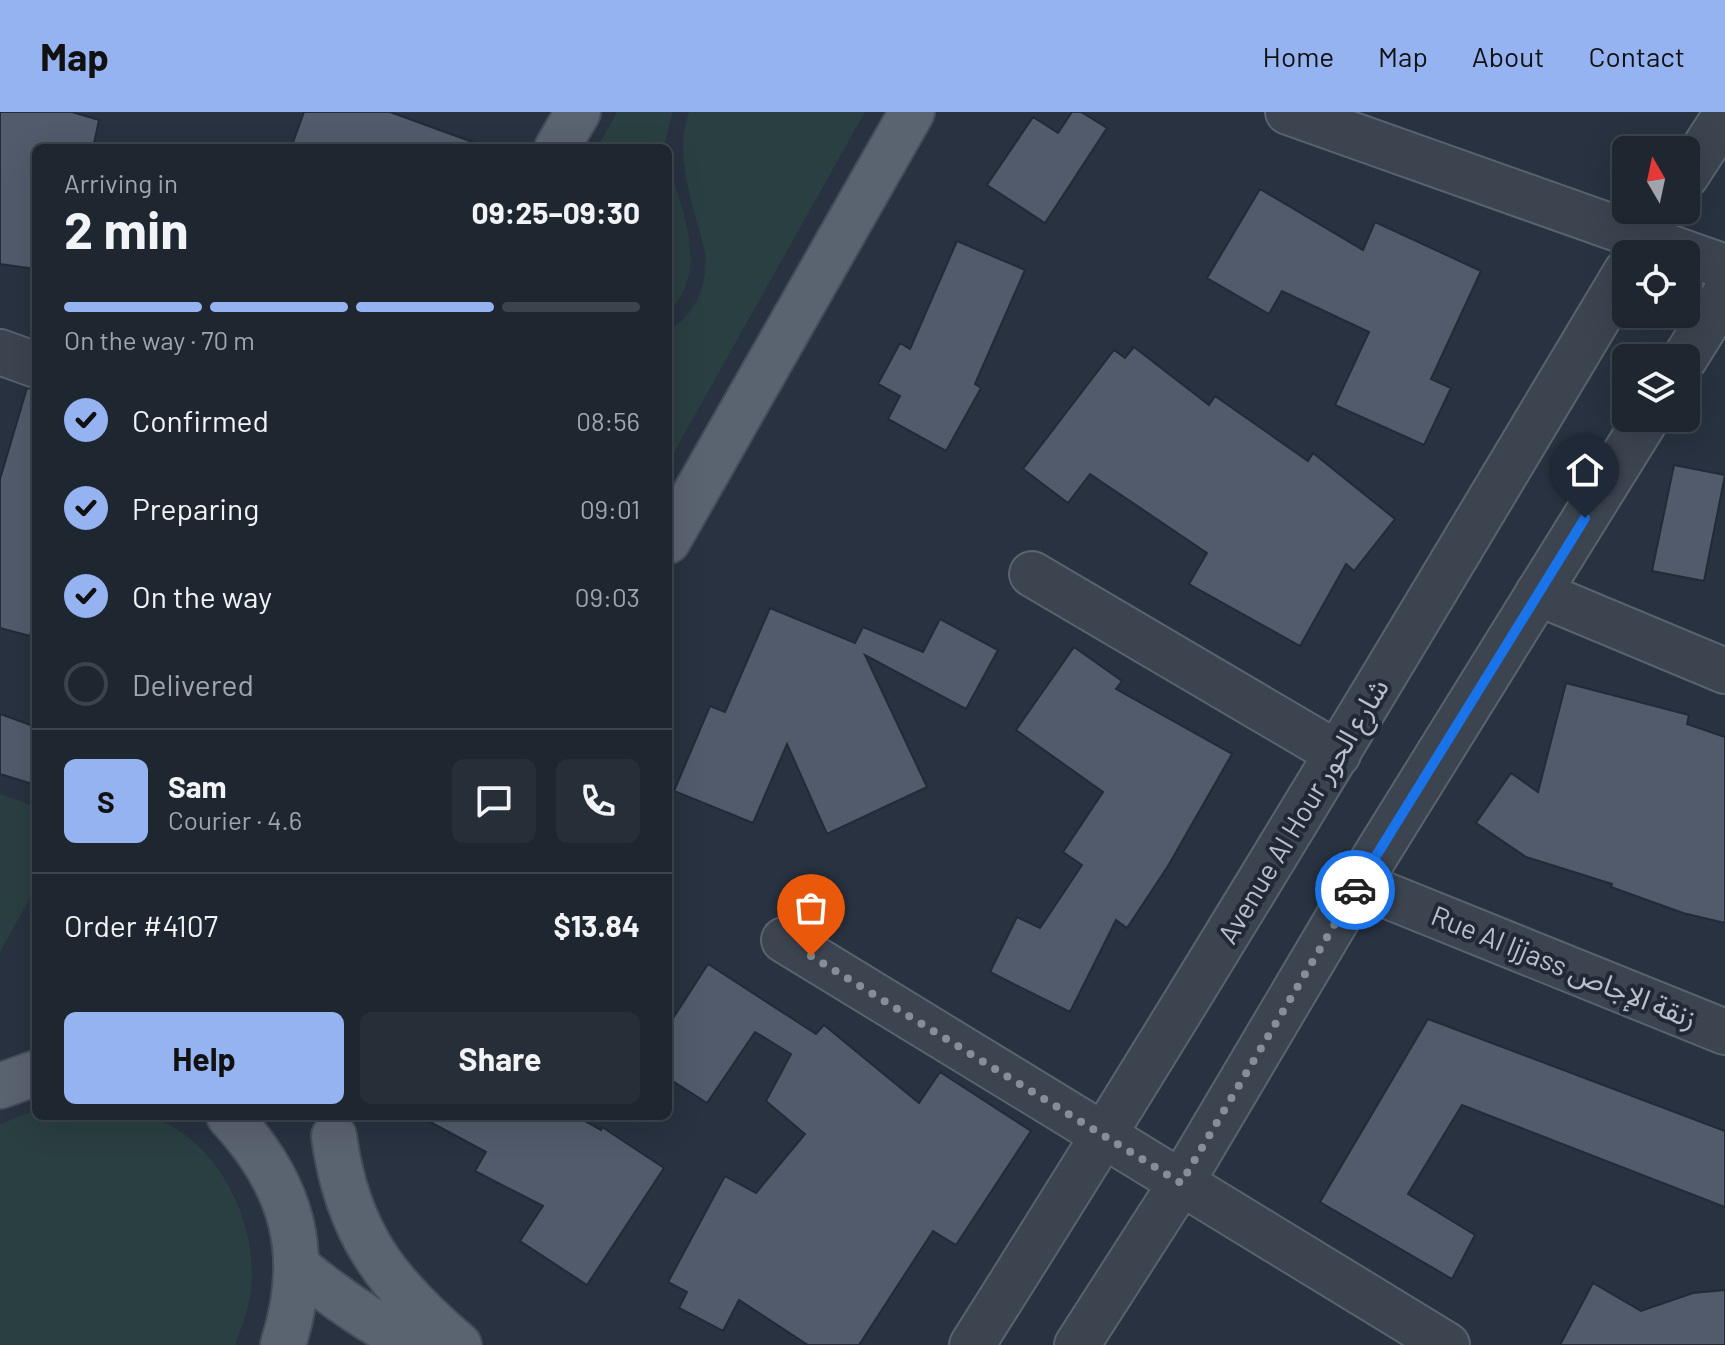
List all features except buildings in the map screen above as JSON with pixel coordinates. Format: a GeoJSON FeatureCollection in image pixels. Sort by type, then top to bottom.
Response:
{"type":"FeatureCollection","features":[{"type":"Feature","properties":{"kind":"main road"},"geometry":{"type":"LineString","coordinates":[[559,144],[578,112]]}},
{"type":"Feature","properties":{"kind":"main road"},"geometry":{"type":"LineString","coordinates":[[672,534],[912,112]]}},
{"type":"Feature","properties":{"kind":"main road"},"geometry":{"type":"LineString","coordinates":[[233,1120],[256,1146],[279,1185],[295,1247],[336,1299],[379,1327],[417,1345]]}},
{"type":"Feature","properties":{"kind":"main road"},"geometry":{"type":"LineString","coordinates":[[283,1345],[294,1311],[295,1247],[315,1173],[339,1126]]}},
{"type":"Feature","properties":{"kind":"main road"},"geometry":{"type":"LineString","coordinates":[[339,1126],[345,1192],[368,1245],[401,1292],[459,1345]]}},
{"type":"Feature","properties":{"kind":"street"},"geometry":{"type":"LineString","coordinates":[[1288,112],[1632,240]]}},
{"type":"Feature","properties":{"kind":"street"},"geometry":{"type":"LineString","coordinates":[[1700,154],[1725,116]]}},
{"type":"Feature","properties":{"kind":"street"},"geometry":{"type":"LineString","coordinates":[[1700,260],[1725,267]]}},
{"type":"Feature","properties":{"kind":"street"},"geometry":{"type":"LineString","coordinates":[[1694,344],[1725,294]]}},
{"type":"Feature","properties":{"kind":"street","name":"Avenue Al Hour شارع الحور"},"geometry":{"type":"LineString","coordinates":[[972,1345],[1338,754],[1612,296]]}},
{"type":"Feature","properties":{"kind":"street"},"geometry":{"type":"LineString","coordinates":[[0,352],[32,364]]}},
{"type":"Feature","properties":{"kind":"street"},"geometry":{"type":"LineString","coordinates":[[1077,1345],[1181,1183],[1358,884],[1638,432]]}},
{"type":"Feature","properties":{"kind":"street"},"geometry":{"type":"LineString","coordinates":[[1032,574],[1338,754]]}},
{"type":"Feature","properties":{"kind":"street"},"geometry":{"type":"LineString","coordinates":[[1538,593],[1725,671]]}},
{"type":"Feature","properties":{"kind":"street","name":"Rue Al Ijjass زنقة الإجاص"},"geometry":{"type":"LineString","coordinates":[[1358,884],[1725,1032]]}},
{"type":"Feature","properties":{"kind":"street"},"geometry":{"type":"LineString","coordinates":[[784,940],[1447,1345]]}},
{"type":"Feature","properties":{"kind":"green space"},"geometry":{"type":"Polygon","coordinates":[[[617,112],[673,112],[664,144],[599,144],[617,112]]]}},
{"type":"Feature","properties":{"kind":"green space"},"geometry":{"type":"Polygon","coordinates":[[[689,112],[865,112],[672,456],[672,328],[693,307],[705,276],[705,252],[684,164],[689,112]]]}},
{"type":"Feature","properties":{"kind":"green space"},"geometry":{"type":"Polygon","coordinates":[[[672,177],[689,241],[688,279],[681,296],[672,306],[672,177]]]}},
{"type":"Feature","properties":{"kind":"green space"},"geometry":{"type":"Polygon","coordinates":[[[0,794],[32,806],[32,894],[0,952],[0,794]]]}},
{"type":"Feature","properties":{"kind":"green space"},"geometry":{"type":"Polygon","coordinates":[[[32,1112],[32,1120],[157,1120],[195,1143],[227,1183],[247,1231],[252,1280],[244,1321],[235,1345],[0,1345],[0,1124],[32,1112]]]}},
{"type":"Feature","properties":{"kind":"way so far"},"geometry":{"type":"LineString","coordinates":[[811,956],[1181,1183],[1355,890]]}},
{"type":"Feature","properties":{"kind":"route"},"geometry":{"type":"LineString","coordinates":[[1355,890],[1585,518]]}}]}
